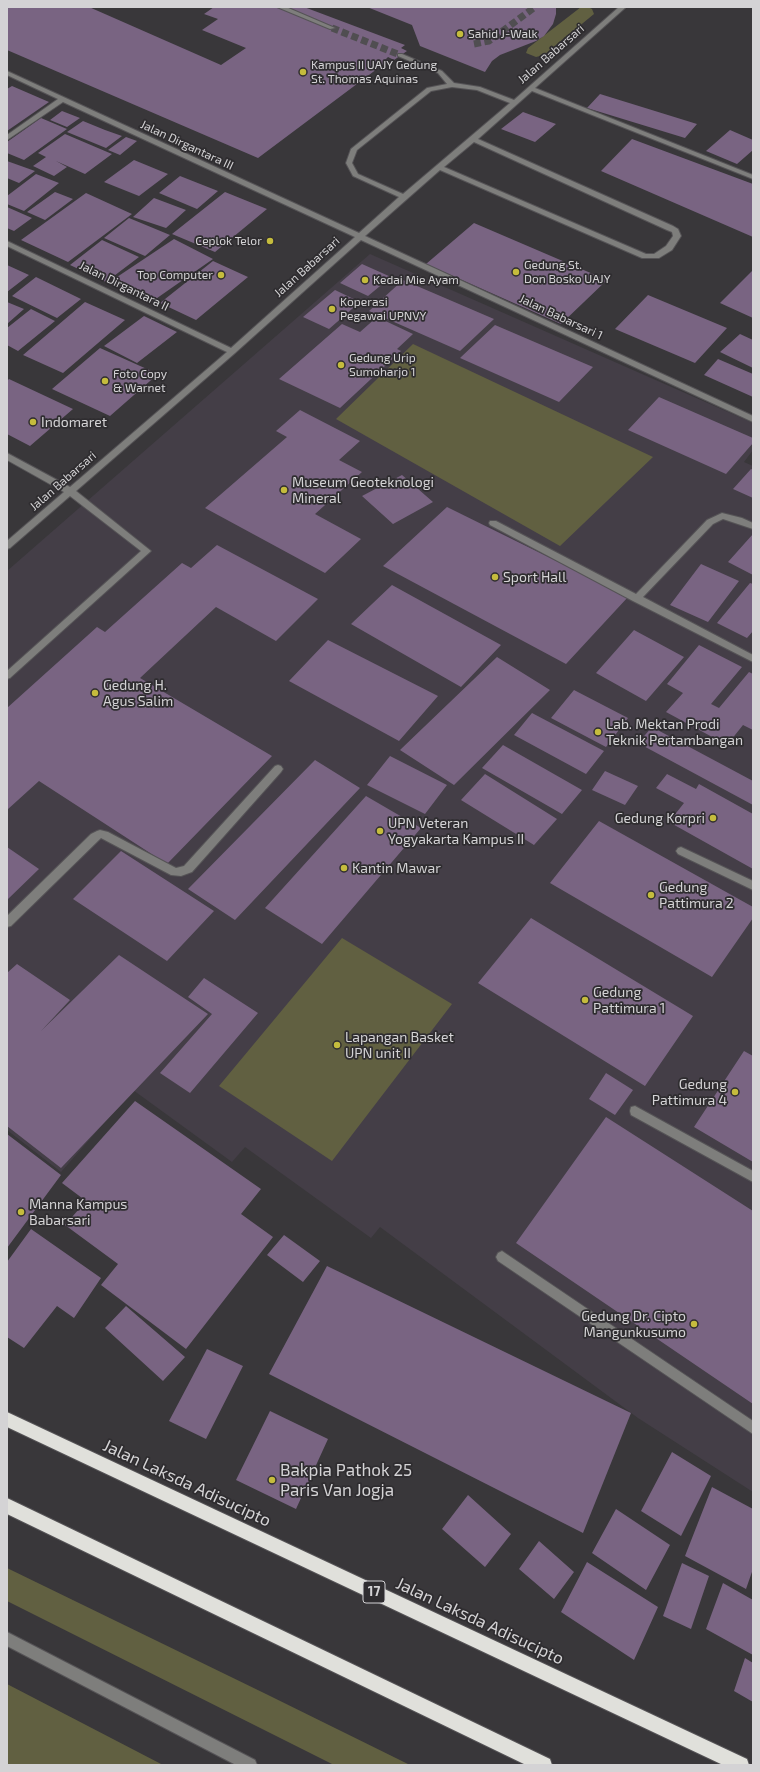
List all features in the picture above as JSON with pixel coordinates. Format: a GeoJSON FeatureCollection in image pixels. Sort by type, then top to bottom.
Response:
{"type":"FeatureCollection","features":[{"type":"Feature","properties":{"kind":"highway","name":"Jalan Laksda Adisucipto"},"geometry":{"type":"LineString","coordinates":[[7,1419],[741,1765]]}},
{"type":"Feature","properties":{"kind":"highway"},"geometry":{"type":"LineString","coordinates":[[7,1506],[544,1765]]}},
{"type":"Feature","properties":{"kind":"street"},"geometry":{"type":"LineString","coordinates":[[280,7],[332,28]]}},
{"type":"Feature","properties":{"kind":"street","name":"Jalan Babarsari"},"geometry":{"type":"LineString","coordinates":[[7,546],[232,351],[358,237],[473,139],[513,102],[623,7]]}},
{"type":"Feature","properties":{"kind":"street"},"geometry":{"type":"LineString","coordinates":[[400,55],[440,72],[452,85]]}},
{"type":"Feature","properties":{"kind":"street","name":"Jalan Dirgantara III"},"geometry":{"type":"LineString","coordinates":[[7,73],[358,237]]}},
{"type":"Feature","properties":{"kind":"street"},"geometry":{"type":"LineString","coordinates":[[404,197],[355,176],[349,163],[354,149],[429,89],[452,85],[478,88],[513,102]]}},
{"type":"Feature","properties":{"kind":"street"},"geometry":{"type":"LineString","coordinates":[[530,88],[753,177]]}},
{"type":"Feature","properties":{"kind":"street"},"geometry":{"type":"LineString","coordinates":[[7,138],[63,99]]}},
{"type":"Feature","properties":{"kind":"street"},"geometry":{"type":"LineString","coordinates":[[440,167],[644,256],[656,256],[669,248],[676,236],[675,231],[670,228],[473,139]]}},
{"type":"Feature","properties":{"kind":"street","name":"Jalan Babarsari 1"},"geometry":{"type":"LineString","coordinates":[[358,237],[753,419]]}},
{"type":"Feature","properties":{"kind":"street","name":"Jalan Dirgantara II"},"geometry":{"type":"LineString","coordinates":[[7,243],[232,351]]}},
{"type":"Feature","properties":{"kind":"street"},"geometry":{"type":"LineString","coordinates":[[7,456],[70,491],[147,551],[7,676]]}},
{"type":"Feature","properties":{"kind":"street"},"geometry":{"type":"LineString","coordinates":[[636,599],[710,522],[722,516],[739,520],[753,526]]}},
{"type":"Feature","properties":{"kind":"street"},"geometry":{"type":"LineString","coordinates":[[494,523],[636,599],[753,659]]}},
{"type":"Feature","properties":{"kind":"street"},"geometry":{"type":"LineString","coordinates":[[7,923],[94,837],[100,834],[106,835],[175,872],[181,872],[188,869],[278,769]]}},
{"type":"Feature","properties":{"kind":"street"},"geometry":{"type":"LineString","coordinates":[[681,851],[753,886]]}},
{"type":"Feature","properties":{"kind":"street"},"geometry":{"type":"LineString","coordinates":[[635,1111],[753,1177]]}},
{"type":"Feature","properties":{"kind":"street"},"geometry":{"type":"LineString","coordinates":[[502,1257],[753,1428]]}},
{"type":"Feature","properties":{"kind":"street"},"geometry":{"type":"LineString","coordinates":[[7,1639],[241,1763]]}},
{"type":"Feature","properties":{"kind":"shaded area"},"geometry":{"type":"Polygon","coordinates":[[[581,7],[588,7],[592,9],[594,14],[544,55],[536,57],[526,53],[528,48],[581,7]]]}},
{"type":"Feature","properties":{"kind":"shaded area","name":"UPN Veteran Yogyakarta Kampus II"},"geometry":{"type":"Polygon","coordinates":[[[370,254],[753,423],[753,450],[744,462],[753,466],[753,1492],[638,1418],[380,1227],[371,1238],[245,1147],[232,1162],[133,1090],[61,1172],[7,1130],[7,571],[370,254]]]}},
{"type":"Feature","properties":{"kind":"shaded area"},"geometry":{"type":"Polygon","coordinates":[[[413,344],[653,457],[560,546],[336,419],[413,344]]]}},
{"type":"Feature","properties":{"kind":"shaded area","name":"Lapangan Basket UPN unit II"},"geometry":{"type":"Polygon","coordinates":[[[342,938],[452,1004],[332,1161],[219,1086],[342,938]]]}},
{"type":"Feature","properties":{"kind":"shaded area"},"geometry":{"type":"Polygon","coordinates":[[[7,1568],[410,1765],[334,1765],[7,1601],[7,1568]]]}},
{"type":"Feature","properties":{"kind":"shaded area"},"geometry":{"type":"Polygon","coordinates":[[[7,1684],[163,1765],[7,1765],[7,1684]]]}},
{"type":"Feature","properties":{"kind":"building","name":"Kampus II UAJY Gedung St. Thomas Aquinas"},"geometry":{"type":"Polygon","coordinates":[[[7,7],[89,7],[221,65],[246,48],[202,30],[218,19],[204,14],[214,7],[304,7],[405,45],[401,48],[407,51],[394,60],[388,57],[386,59],[389,60],[258,158],[7,50],[7,7]]]}},
{"type":"Feature","properties":{"kind":"building"},"geometry":{"type":"Polygon","coordinates":[[[367,7],[556,7],[556,14],[553,24],[544,36],[536,41],[500,55],[492,61],[485,72],[420,46],[412,25],[367,7]]]}},
{"type":"Feature","properties":{"kind":"building"},"geometry":{"type":"Polygon","coordinates":[[[12,86],[49,102],[7,131],[7,89],[12,86]]]}},
{"type":"Feature","properties":{"kind":"building"},"geometry":{"type":"Polygon","coordinates":[[[600,94],[697,124],[685,138],[587,108],[600,94]]]}},
{"type":"Feature","properties":{"kind":"building"},"geometry":{"type":"Polygon","coordinates":[[[62,111],[80,118],[67,127],[50,120],[62,111]]]}},
{"type":"Feature","properties":{"kind":"building"},"geometry":{"type":"Polygon","coordinates":[[[523,112],[556,124],[535,142],[501,129],[523,112]]]}},
{"type":"Feature","properties":{"kind":"building"},"geometry":{"type":"Polygon","coordinates":[[[41,118],[67,129],[24,160],[7,153],[7,142],[41,118]]]}},
{"type":"Feature","properties":{"kind":"building"},"geometry":{"type":"Polygon","coordinates":[[[83,121],[122,136],[106,148],[67,132],[83,121]]]}},
{"type":"Feature","properties":{"kind":"building"},"geometry":{"type":"Polygon","coordinates":[[[730,130],[753,140],[753,150],[737,164],[706,151],[730,130]]]}},
{"type":"Feature","properties":{"kind":"building"},"geometry":{"type":"Polygon","coordinates":[[[65,134],[112,154],[85,174],[56,161],[67,167],[54,176],[33,166],[46,157],[38,153],[65,134]]]}},
{"type":"Feature","properties":{"kind":"building"},"geometry":{"type":"Polygon","coordinates":[[[126,137],[137,141],[120,155],[108,150],[126,137]]]}},
{"type":"Feature","properties":{"kind":"building"},"geometry":{"type":"Polygon","coordinates":[[[632,139],[753,184],[753,237],[601,171],[632,139]]]}},
{"type":"Feature","properties":{"kind":"building"},"geometry":{"type":"Polygon","coordinates":[[[134,160],[168,174],[139,196],[104,182],[134,160]]]}},
{"type":"Feature","properties":{"kind":"building"},"geometry":{"type":"Polygon","coordinates":[[[7,161],[35,171],[19,183],[7,178],[7,161]]]}},
{"type":"Feature","properties":{"kind":"building"},"geometry":{"type":"Polygon","coordinates":[[[36,174],[59,183],[24,211],[7,204],[7,196],[36,174]]]}},
{"type":"Feature","properties":{"kind":"building"},"geometry":{"type":"Polygon","coordinates":[[[180,176],[218,191],[197,209],[159,193],[180,176]]]}},
{"type":"Feature","properties":{"kind":"building"},"geometry":{"type":"Polygon","coordinates":[[[55,192],[73,199],[45,220],[27,212],[55,192]]]}},
{"type":"Feature","properties":{"kind":"building"},"geometry":{"type":"Polygon","coordinates":[[[225,192],[267,209],[215,252],[172,234],[225,192]]]}},
{"type":"Feature","properties":{"kind":"building"},"geometry":{"type":"Polygon","coordinates":[[[86,193],[132,214],[68,262],[21,240],[86,193]]]}},
{"type":"Feature","properties":{"kind":"building"},"geometry":{"type":"Polygon","coordinates":[[[154,198],[186,210],[166,228],[133,217],[154,198]]]}},
{"type":"Feature","properties":{"kind":"building"},"geometry":{"type":"Polygon","coordinates":[[[7,207],[32,218],[14,231],[7,228],[7,207]]]}},
{"type":"Feature","properties":{"kind":"building"},"geometry":{"type":"Polygon","coordinates":[[[129,218],[170,235],[145,256],[104,238],[129,218]]]}},
{"type":"Feature","properties":{"kind":"building","name":"Gedung St. Don Bosko UAJY"},"geometry":{"type":"Polygon","coordinates":[[[474,223],[607,280],[561,324],[426,264],[474,223]]]}},
{"type":"Feature","properties":{"kind":"building"},"geometry":{"type":"Polygon","coordinates":[[[174,239],[213,259],[150,303],[111,281],[174,239]]]}},
{"type":"Feature","properties":{"kind":"building"},"geometry":{"type":"Polygon","coordinates":[[[102,240],[139,257],[106,282],[70,265],[102,240]]]}},
{"type":"Feature","properties":{"kind":"building"},"geometry":{"type":"Polygon","coordinates":[[[213,261],[248,277],[196,320],[160,303],[213,261]]]}},
{"type":"Feature","properties":{"kind":"building","name":"Kedai Mie Ayam"},"geometry":{"type":"Polygon","coordinates":[[[362,264],[391,277],[368,296],[340,283],[362,264]]]}},
{"type":"Feature","properties":{"kind":"building"},"geometry":{"type":"Polygon","coordinates":[[[7,265],[29,275],[7,292],[7,265]]]}},
{"type":"Feature","properties":{"kind":"building"},"geometry":{"type":"Polygon","coordinates":[[[753,270],[753,318],[720,303],[753,270]]]}},
{"type":"Feature","properties":{"kind":"building"},"geometry":{"type":"Polygon","coordinates":[[[36,277],[81,299],[57,318],[12,296],[36,277]]]}},
{"type":"Feature","properties":{"kind":"building"},"geometry":{"type":"Polygon","coordinates":[[[403,280],[494,319],[460,351],[369,311],[403,280]]]}},
{"type":"Feature","properties":{"kind":"building","name":"Koperasi Pegawai UPNVY"},"geometry":{"type":"Polygon","coordinates":[[[335,290],[360,302],[329,329],[303,317],[335,290]]]}},
{"type":"Feature","properties":{"kind":"building"},"geometry":{"type":"Polygon","coordinates":[[[648,295],[727,328],[695,363],[615,329],[648,295]]]}},
{"type":"Feature","properties":{"kind":"building"},"geometry":{"type":"Polygon","coordinates":[[[7,302],[24,309],[7,324],[7,302]]]}},
{"type":"Feature","properties":{"kind":"building"},"geometry":{"type":"Polygon","coordinates":[[[85,302],[125,320],[63,373],[23,355],[85,302]]]}},
{"type":"Feature","properties":{"kind":"building"},"geometry":{"type":"Polygon","coordinates":[[[31,309],[55,321],[18,351],[7,345],[7,328],[31,309]]]}},
{"type":"Feature","properties":{"kind":"building"},"geometry":{"type":"Polygon","coordinates":[[[144,316],[177,332],[137,363],[104,346],[144,316]]]}},
{"type":"Feature","properties":{"kind":"building","name":"Gedung Urip Sumoharjo 1"},"geometry":{"type":"Polygon","coordinates":[[[377,317],[413,334],[397,349],[401,351],[340,408],[279,379],[342,324],[360,332],[377,317]]]}},
{"type":"Feature","properties":{"kind":"building"},"geometry":{"type":"Polygon","coordinates":[[[495,325],[593,367],[559,402],[460,358],[495,325]]]}},
{"type":"Feature","properties":{"kind":"building"},"geometry":{"type":"Polygon","coordinates":[[[740,334],[753,340],[753,368],[720,352],[740,334]]]}},
{"type":"Feature","properties":{"kind":"building","name":"Foto Copy & Warnet"},"geometry":{"type":"Polygon","coordinates":[[[100,348],[158,374],[110,416],[52,389],[100,348]]]}},
{"type":"Feature","properties":{"kind":"building"},"geometry":{"type":"Polygon","coordinates":[[[718,359],[753,374],[753,397],[704,375],[718,359]]]}},
{"type":"Feature","properties":{"kind":"building","name":"Indomaret"},"geometry":{"type":"Polygon","coordinates":[[[9,379],[73,409],[30,446],[7,434],[7,381],[9,379]]]}},
{"type":"Feature","properties":{"kind":"building"},"geometry":{"type":"Polygon","coordinates":[[[659,397],[753,438],[753,443],[726,474],[628,430],[659,397]]]}},
{"type":"Feature","properties":{"kind":"building","name":"Museum Geoteknologi Mineral"},"geometry":{"type":"Polygon","coordinates":[[[300,410],[360,441],[339,460],[362,472],[315,514],[361,539],[325,573],[205,508],[287,437],[276,431],[300,410]]]}},
{"type":"Feature","properties":{"kind":"building"},"geometry":{"type":"Polygon","coordinates":[[[751,469],[753,470],[753,498],[733,489],[751,469]]]}},
{"type":"Feature","properties":{"kind":"building"},"geometry":{"type":"Polygon","coordinates":[[[402,475],[433,502],[393,524],[362,496],[402,475]]]}},
{"type":"Feature","properties":{"kind":"building","name":"Sport Hall"},"geometry":{"type":"Polygon","coordinates":[[[447,507],[628,597],[566,664],[383,566],[447,507]]]}},
{"type":"Feature","properties":{"kind":"building"},"geometry":{"type":"Polygon","coordinates":[[[753,534],[753,575],[728,562],[753,534]]]}},
{"type":"Feature","properties":{"kind":"building","name":"Gedung H. Agus Salim"},"geometry":{"type":"Polygon","coordinates":[[[217,545],[318,599],[276,641],[216,607],[140,678],[272,756],[167,864],[39,781],[7,810],[7,708],[97,627],[105,632],[182,563],[191,568],[217,545]]]}},
{"type":"Feature","properties":{"kind":"building"},"geometry":{"type":"Polygon","coordinates":[[[701,564],[739,581],[708,622],[670,605],[701,564]]]}},
{"type":"Feature","properties":{"kind":"building"},"geometry":{"type":"Polygon","coordinates":[[[750,583],[753,584],[753,631],[747,638],[717,623],[750,583]]]}},
{"type":"Feature","properties":{"kind":"building"},"geometry":{"type":"Polygon","coordinates":[[[392,585],[501,645],[461,687],[351,624],[392,585]]]}},
{"type":"Feature","properties":{"kind":"building"},"geometry":{"type":"Polygon","coordinates":[[[634,630],[684,657],[646,701],[596,673],[634,630]]]}},
{"type":"Feature","properties":{"kind":"building"},"geometry":{"type":"Polygon","coordinates":[[[328,640],[438,696],[399,741],[289,681],[328,640]]]}},
{"type":"Feature","properties":{"kind":"building"},"geometry":{"type":"Polygon","coordinates":[[[699,645],[742,667],[711,704],[719,708],[749,672],[753,674],[753,730],[743,725],[727,745],[666,712],[683,693],[667,684],[699,645]]]}},
{"type":"Feature","properties":{"kind":"building"},"geometry":{"type":"Polygon","coordinates":[[[497,657],[550,690],[454,785],[400,750],[497,657]]]}},
{"type":"Feature","properties":{"kind":"building","name":"Lab. Mektan Prodi Teknik Pertambangan"},"geometry":{"type":"Polygon","coordinates":[[[574,690],[628,718],[606,747],[551,718],[574,690]]]}},
{"type":"Feature","properties":{"kind":"building"},"geometry":{"type":"Polygon","coordinates":[[[532,713],[604,751],[586,774],[514,735],[532,713]]]}},
{"type":"Feature","properties":{"kind":"building"},"geometry":{"type":"Polygon","coordinates":[[[652,727],[753,781],[753,805],[638,743],[652,727]]]}},
{"type":"Feature","properties":{"kind":"building"},"geometry":{"type":"Polygon","coordinates":[[[503,745],[582,790],[562,814],[482,768],[503,745]]]}},
{"type":"Feature","properties":{"kind":"building"},"geometry":{"type":"Polygon","coordinates":[[[390,756],[447,785],[425,814],[367,785],[390,756]]]}},
{"type":"Feature","properties":{"kind":"building"},"geometry":{"type":"Polygon","coordinates":[[[315,760],[360,788],[235,920],[188,889],[315,760]]]}},
{"type":"Feature","properties":{"kind":"building"},"geometry":{"type":"Polygon","coordinates":[[[605,771],[638,786],[625,805],[592,790],[605,771]]]}},
{"type":"Feature","properties":{"kind":"building"},"geometry":{"type":"Polygon","coordinates":[[[485,774],[557,819],[534,845],[461,800],[485,774]]]}},
{"type":"Feature","properties":{"kind":"building","name":"Gedung Korpri"},"geometry":{"type":"Polygon","coordinates":[[[667,774],[696,789],[699,784],[753,814],[753,869],[669,822],[684,803],[656,788],[667,774]]]}},
{"type":"Feature","properties":{"kind":"building","name":"Kantin Mawar"},"geometry":{"type":"Polygon","coordinates":[[[366,796],[421,828],[322,944],[265,908],[366,796]]]}},
{"type":"Feature","properties":{"kind":"building","name":"Gedung Pattimura 2"},"geometry":{"type":"Polygon","coordinates":[[[599,821],[753,907],[753,918],[712,977],[550,883],[599,821]]]}},
{"type":"Feature","properties":{"kind":"building"},"geometry":{"type":"Polygon","coordinates":[[[7,847],[39,869],[7,900],[7,847]]]}},
{"type":"Feature","properties":{"kind":"building"},"geometry":{"type":"Polygon","coordinates":[[[121,851],[214,911],[167,961],[73,899],[121,851]]]}},
{"type":"Feature","properties":{"kind":"building","name":"Gedung Pattimura 1"},"geometry":{"type":"Polygon","coordinates":[[[531,918],[693,1016],[645,1086],[478,983],[531,918]]]}},
{"type":"Feature","properties":{"kind":"building"},"geometry":{"type":"Polygon","coordinates":[[[119,955],[208,1014],[61,1168],[7,1126],[7,973],[17,964],[70,1000],[41,1031],[119,955]]]}},
{"type":"Feature","properties":{"kind":"building"},"geometry":{"type":"Polygon","coordinates":[[[204,978],[258,1013],[190,1093],[160,1073],[212,1014],[188,997],[204,978]]]}},
{"type":"Feature","properties":{"kind":"building","name":"Gedung Pattimura 4"},"geometry":{"type":"Polygon","coordinates":[[[744,1051],[753,1056],[753,1162],[694,1127],[744,1051]]]}},
{"type":"Feature","properties":{"kind":"building"},"geometry":{"type":"Polygon","coordinates":[[[606,1073],[633,1090],[615,1115],[589,1099],[606,1073]]]}},
{"type":"Feature","properties":{"kind":"building"},"geometry":{"type":"Polygon","coordinates":[[[135,1101],[261,1189],[241,1214],[273,1237],[186,1349],[101,1285],[118,1264],[65,1225],[86,1201],[62,1183],[135,1101]]]}},
{"type":"Feature","properties":{"kind":"building","name":"Gedung Dr. Cipto Mangunkusumo"},"geometry":{"type":"Polygon","coordinates":[[[606,1117],[753,1211],[753,1404],[516,1243],[606,1117]]]}},
{"type":"Feature","properties":{"kind":"building","name":"Manna Kampus Babarsari"},"geometry":{"type":"Polygon","coordinates":[[[7,1134],[61,1175],[7,1248],[7,1134]]]}},
{"type":"Feature","properties":{"kind":"building"},"geometry":{"type":"Polygon","coordinates":[[[31,1229],[101,1278],[74,1318],[57,1306],[24,1348],[7,1337],[7,1262],[31,1229]]]}},
{"type":"Feature","properties":{"kind":"building"},"geometry":{"type":"Polygon","coordinates":[[[284,1235],[320,1261],[303,1282],[267,1255],[284,1235]]]}},
{"type":"Feature","properties":{"kind":"building"},"geometry":{"type":"Polygon","coordinates":[[[327,1266],[631,1413],[583,1533],[269,1374],[327,1266]]]}},
{"type":"Feature","properties":{"kind":"building"},"geometry":{"type":"Polygon","coordinates":[[[126,1306],[185,1357],[163,1381],[105,1328],[126,1306]]]}},
{"type":"Feature","properties":{"kind":"building"},"geometry":{"type":"Polygon","coordinates":[[[207,1349],[243,1366],[206,1439],[169,1421],[207,1349]]]}},
{"type":"Feature","properties":{"kind":"building"},"geometry":{"type":"Polygon","coordinates":[[[270,1411],[328,1439],[296,1509],[236,1480],[270,1411]]]}},
{"type":"Feature","properties":{"kind":"building"},"geometry":{"type":"Polygon","coordinates":[[[672,1452],[711,1476],[681,1536],[641,1511],[672,1452]]]}},
{"type":"Feature","properties":{"kind":"building"},"geometry":{"type":"Polygon","coordinates":[[[712,1487],[753,1509],[753,1569],[746,1589],[685,1556],[712,1487]]]}},
{"type":"Feature","properties":{"kind":"building"},"geometry":{"type":"Polygon","coordinates":[[[468,1495],[511,1534],[485,1567],[442,1529],[468,1495]]]}},
{"type":"Feature","properties":{"kind":"building"},"geometry":{"type":"Polygon","coordinates":[[[616,1509],[670,1545],[646,1590],[592,1553],[616,1509]]]}},
{"type":"Feature","properties":{"kind":"building"},"geometry":{"type":"Polygon","coordinates":[[[539,1541],[574,1572],[554,1599],[519,1569],[539,1541]]]}},
{"type":"Feature","properties":{"kind":"building"},"geometry":{"type":"Polygon","coordinates":[[[587,1562],[658,1607],[634,1660],[561,1612],[587,1562]]]}},
{"type":"Feature","properties":{"kind":"building"},"geometry":{"type":"Polygon","coordinates":[[[682,1563],[709,1576],[691,1629],[663,1616],[682,1563]]]}},
{"type":"Feature","properties":{"kind":"building"},"geometry":{"type":"Polygon","coordinates":[[[723,1583],[753,1600],[753,1655],[706,1629],[723,1583]]]}},
{"type":"Feature","properties":{"kind":"building"},"geometry":{"type":"Polygon","coordinates":[[[745,1658],[753,1663],[753,1702],[734,1691],[745,1658]]]}},
{"type":"Feature","properties":{"kind":"tunnel"},"geometry":{"type":"LineString","coordinates":[[474,44],[489,41],[535,7]]}},
{"type":"Feature","properties":{"kind":"tunnel"},"geometry":{"type":"LineString","coordinates":[[332,28],[400,55]]}},
{"type":"Feature","properties":{"kind":"place","name":"Sahid J-Walk"},"geometry":{"type":"Point","coordinates":[460,34]}},
{"type":"Feature","properties":{"kind":"place","name":"Kampus II UAJY Gedung St. Thomas Aquinas"},"geometry":{"type":"Point","coordinates":[303,72]}},
{"type":"Feature","properties":{"kind":"place","name":"Ceplok Telor"},"geometry":{"type":"Point","coordinates":[270,241]}},
{"type":"Feature","properties":{"kind":"place","name":"Gedung St. Don Bosko UAJY"},"geometry":{"type":"Point","coordinates":[516,272]}},
{"type":"Feature","properties":{"kind":"place","name":"Top Computer"},"geometry":{"type":"Point","coordinates":[221,275]}},
{"type":"Feature","properties":{"kind":"place","name":"Kedai Mie Ayam"},"geometry":{"type":"Point","coordinates":[365,280]}},
{"type":"Feature","properties":{"kind":"place","name":"Koperasi Pegawai UPNVY"},"geometry":{"type":"Point","coordinates":[332,309]}},
{"type":"Feature","properties":{"kind":"place","name":"Gedung Urip Sumoharjo 1"},"geometry":{"type":"Point","coordinates":[341,365]}},
{"type":"Feature","properties":{"kind":"place","name":"Foto Copy & Warnet"},"geometry":{"type":"Point","coordinates":[105,381]}},
{"type":"Feature","properties":{"kind":"place","name":"Indomaret"},"geometry":{"type":"Point","coordinates":[33,422]}},
{"type":"Feature","properties":{"kind":"place","name":"Museum Geoteknologi Mineral"},"geometry":{"type":"Point","coordinates":[284,490]}},
{"type":"Feature","properties":{"kind":"place","name":"Sport Hall"},"geometry":{"type":"Point","coordinates":[495,577]}},
{"type":"Feature","properties":{"kind":"place","name":"Gedung H. Agus Salim"},"geometry":{"type":"Point","coordinates":[95,693]}},
{"type":"Feature","properties":{"kind":"place","name":"Lab. Mektan Prodi Teknik Pertambangan"},"geometry":{"type":"Point","coordinates":[598,732]}},
{"type":"Feature","properties":{"kind":"place","name":"Gedung Korpri"},"geometry":{"type":"Point","coordinates":[713,818]}},
{"type":"Feature","properties":{"kind":"place","name":"UPN Veteran Yogyakarta Kampus II"},"geometry":{"type":"Point","coordinates":[380,831]}},
{"type":"Feature","properties":{"kind":"place","name":"Kantin Mawar"},"geometry":{"type":"Point","coordinates":[344,868]}},
{"type":"Feature","properties":{"kind":"place","name":"Gedung Pattimura 2"},"geometry":{"type":"Point","coordinates":[651,895]}},
{"type":"Feature","properties":{"kind":"place","name":"Gedung Pattimura 1"},"geometry":{"type":"Point","coordinates":[585,1000]}},
{"type":"Feature","properties":{"kind":"place","name":"Lapangan Basket UPN unit II"},"geometry":{"type":"Point","coordinates":[337,1045]}},
{"type":"Feature","properties":{"kind":"place","name":"Gedung Pattimura 4"},"geometry":{"type":"Point","coordinates":[735,1092]}},
{"type":"Feature","properties":{"kind":"place","name":"Manna Kampus Babarsari"},"geometry":{"type":"Point","coordinates":[21,1212]}},
{"type":"Feature","properties":{"kind":"place","name":"Gedung Dr. Cipto Mangunkusumo"},"geometry":{"type":"Point","coordinates":[694,1324]}},
{"type":"Feature","properties":{"kind":"place","name":"Bakpia Pathok 25 Paris Van Jogja"},"geometry":{"type":"Point","coordinates":[272,1480]}}]}
